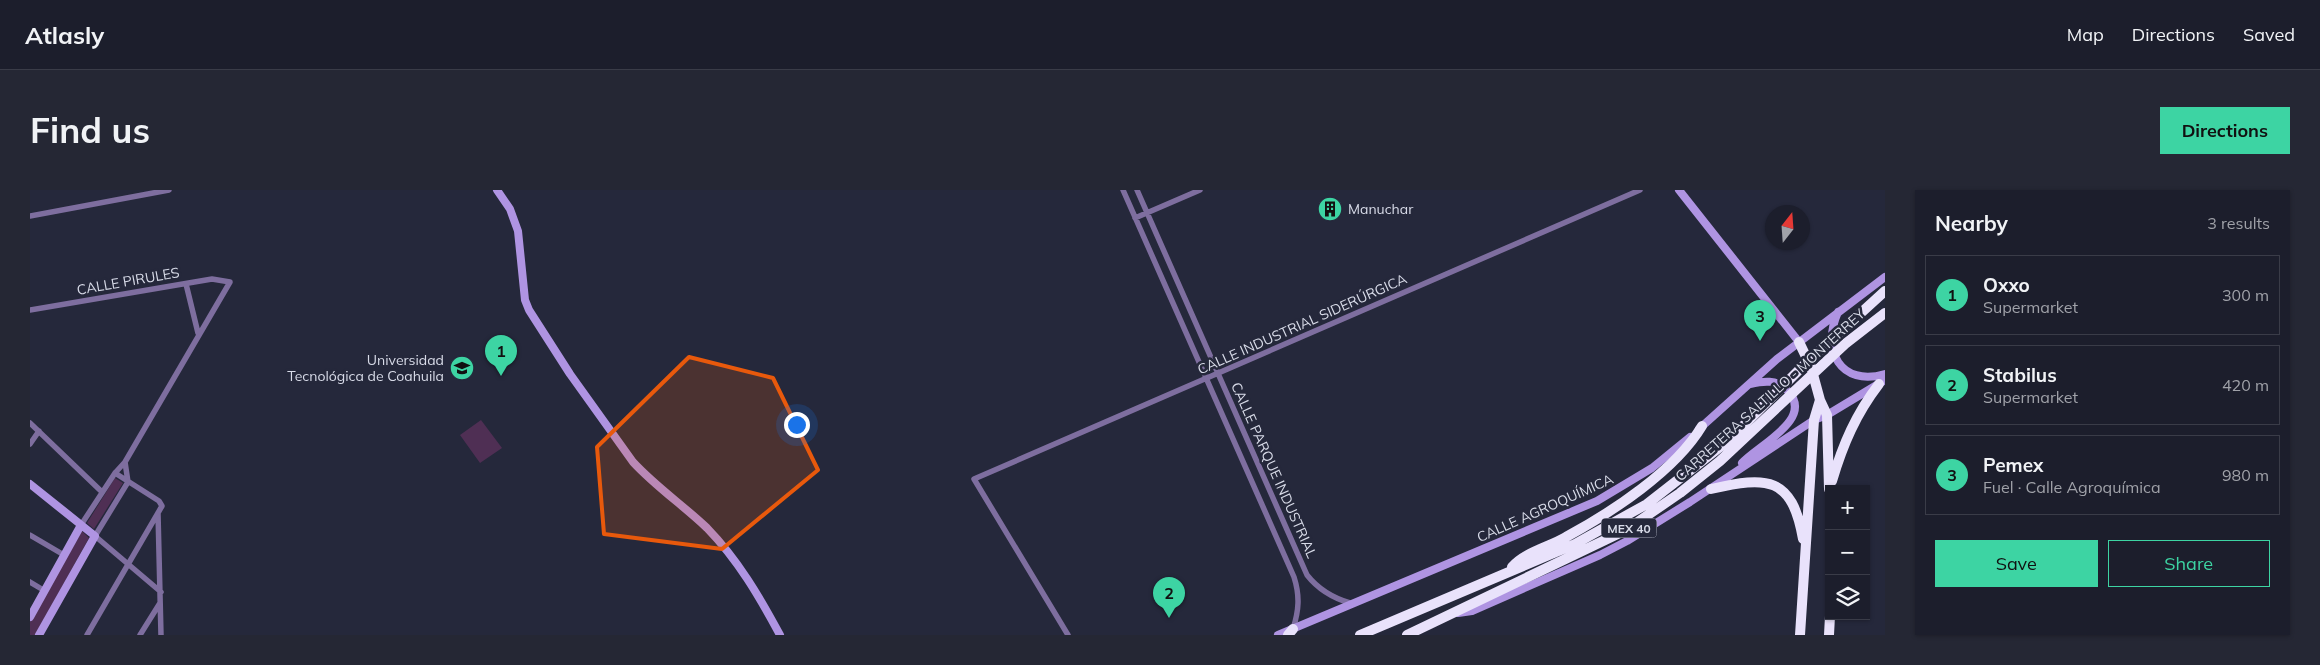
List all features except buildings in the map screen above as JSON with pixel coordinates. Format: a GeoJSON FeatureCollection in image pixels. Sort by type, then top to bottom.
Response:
{"type":"FeatureCollection","features":[{"type":"Feature","properties":{"kind":"highway","name":"CARRETERA SALTILLO - MONTERREY"},"geometry":{"type":"LineString","coordinates":[[1360,635],[1575,544],[1647,504],[1710,457],[1770,398],[1885,291]]}},
{"type":"Feature","properties":{"kind":"highway","name":"CARRETERA SALTILLO - MONTERREY"},"geometry":{"type":"LineString","coordinates":[[1407,635],[1458,613],[1626,530],[1699,479],[1779,408],[1845,344],[1885,313]]}},
{"type":"Feature","properties":{"kind":"highway"},"geometry":{"type":"LineString","coordinates":[[1799,342],[1811,367],[1820,400],[1827,415],[1829,485]]}},
{"type":"Feature","properties":{"kind":"highway"},"geometry":{"type":"LineString","coordinates":[[1830,485],[1847,436],[1862,408],[1882,382]]}},
{"type":"Feature","properties":{"kind":"highway"},"geometry":{"type":"LineString","coordinates":[[1800,635],[1814,420],[1820,400]]}},
{"type":"Feature","properties":{"kind":"highway"},"geometry":{"type":"LineString","coordinates":[[1508,571],[1522,558],[1590,524],[1632,494],[1678,456],[1694,440],[1702,426]]}},
{"type":"Feature","properties":{"kind":"highway"},"geometry":{"type":"LineString","coordinates":[[1711,489],[1754,481],[1769,483],[1781,489],[1790,498],[1797,510],[1805,555]]}},
{"type":"Feature","properties":{"kind":"highway"},"geometry":{"type":"LineString","coordinates":[[1829,635],[1830,620]]}},
{"type":"Feature","properties":{"kind":"street"},"geometry":{"type":"LineString","coordinates":[[133,190],[134,197]]}},
{"type":"Feature","properties":{"kind":"street"},"geometry":{"type":"LineString","coordinates":[[30,216],[169,190]]}},
{"type":"Feature","properties":{"kind":"street"},"geometry":{"type":"LineString","coordinates":[[497,190],[510,209],[518,231],[525,300],[548,340],[633,462],[650,480],[706,528],[727,550],[747,576],[780,635]]}},
{"type":"Feature","properties":{"kind":"street"},"geometry":{"type":"LineString","coordinates":[[1123,190],[1252,479],[1289,567],[1298,593],[1297,614],[1290,632]]}},
{"type":"Feature","properties":{"kind":"street","name":"CALLE PARQUE INDUSTRIAL"},"geometry":{"type":"LineString","coordinates":[[1137,190],[1302,562],[1313,582],[1330,595],[1350,603]]}},
{"type":"Feature","properties":{"kind":"street"},"geometry":{"type":"LineString","coordinates":[[1135,218],[1200,190]]}},
{"type":"Feature","properties":{"kind":"street","name":"CALLE INDUSTRIAL SIDERÚRGICA"},"geometry":{"type":"LineString","coordinates":[[1068,635],[974,479],[1640,190]]}},
{"type":"Feature","properties":{"kind":"street"},"geometry":{"type":"LineString","coordinates":[[1680,190],[1799,342]]}},
{"type":"Feature","properties":{"kind":"street","name":"CALLE AGROQUÍMICA"},"geometry":{"type":"LineString","coordinates":[[1278,635],[1290,632],[1350,603],[1612,493],[1666,458],[1799,342],[1885,277]]}},
{"type":"Feature","properties":{"kind":"street","name":"CALLE PIRULES"},"geometry":{"type":"LineString","coordinates":[[30,310],[215,279],[230,282],[198,333]]}},
{"type":"Feature","properties":{"kind":"street"},"geometry":{"type":"LineString","coordinates":[[30,617],[81,525],[115,473],[125,462],[198,333],[186,284]]}},
{"type":"Feature","properties":{"kind":"street"},"geometry":{"type":"LineString","coordinates":[[1839,310],[1831,339],[1831,349],[1838,363],[1852,374],[1862,377],[1885,374]]}},
{"type":"Feature","properties":{"kind":"street"},"geometry":{"type":"LineString","coordinates":[[1736,470],[1750,455],[1789,424],[1795,410],[1793,398],[1781,384],[1769,381],[1749,384]]}},
{"type":"Feature","properties":{"kind":"street"},"geometry":{"type":"LineString","coordinates":[[1458,613],[1472,611],[1600,555],[1711,489],[1736,470],[1814,420],[1827,415],[1882,382]]}},
{"type":"Feature","properties":{"kind":"street"},"geometry":{"type":"LineString","coordinates":[[30,423],[102,492]]}},
{"type":"Feature","properties":{"kind":"street"},"geometry":{"type":"LineString","coordinates":[[30,444],[39,431]]}},
{"type":"Feature","properties":{"kind":"street"},"geometry":{"type":"LineString","coordinates":[[39,635],[128,482],[125,462]]}},
{"type":"Feature","properties":{"kind":"street"},"geometry":{"type":"LineString","coordinates":[[87,635],[162,506],[160,502],[115,473]]}},
{"type":"Feature","properties":{"kind":"street"},"geometry":{"type":"LineString","coordinates":[[1252,479],[1264,474]]}},
{"type":"Feature","properties":{"kind":"street"},"geometry":{"type":"LineString","coordinates":[[30,484],[161,592]]}},
{"type":"Feature","properties":{"kind":"street"},"geometry":{"type":"LineString","coordinates":[[158,513],[161,635]]}},
{"type":"Feature","properties":{"kind":"street"},"geometry":{"type":"LineString","coordinates":[[1270,523],[1283,518]]}},
{"type":"Feature","properties":{"kind":"street"},"geometry":{"type":"LineString","coordinates":[[30,535],[64,555]]}},
{"type":"Feature","properties":{"kind":"street"},"geometry":{"type":"LineString","coordinates":[[1289,567],[1302,562]]}},
{"type":"Feature","properties":{"kind":"street"},"geometry":{"type":"LineString","coordinates":[[30,582],[45,591]]}},
{"type":"Feature","properties":{"kind":"street"},"geometry":{"type":"LineString","coordinates":[[140,635],[160,603]]}},
{"type":"Feature","properties":{"kind":"highlighted area"},"geometry":{"type":"Polygon","coordinates":[[[689,357],[773,378],[818,470],[722,549],[604,534],[597,447],[689,357]]]}},
{"type":"Feature","properties":{"kind":"shaded area"},"geometry":{"type":"Polygon","coordinates":[[[481,420],[502,448],[480,463],[460,435],[481,420]]]}},
{"type":"Feature","properties":{"kind":"shaded area"},"geometry":{"type":"Polygon","coordinates":[[[115,478],[123,483],[94,529],[87,523],[115,478]]]}},
{"type":"Feature","properties":{"kind":"shaded area"},"geometry":{"type":"Polygon","coordinates":[[[82,531],[89,538],[35,635],[30,635],[30,622],[82,531]]]}},
{"type":"Feature","properties":{"kind":"place","name":"Manuchar"},"geometry":{"type":"Point","coordinates":[1330,209]}},
{"type":"Feature","properties":{"kind":"place","name":"Pemex"},"geometry":{"type":"Point","coordinates":[1760,341]}},
{"type":"Feature","properties":{"kind":"place","name":"Universidad Tecnológica de Coahuila"},"geometry":{"type":"Point","coordinates":[462,368]}},
{"type":"Feature","properties":{"kind":"place","name":"Oxxo"},"geometry":{"type":"Point","coordinates":[501,376]}},
{"type":"Feature","properties":{"kind":"place","name":"Stabilus"},"geometry":{"type":"Point","coordinates":[1169,618]}}]}
